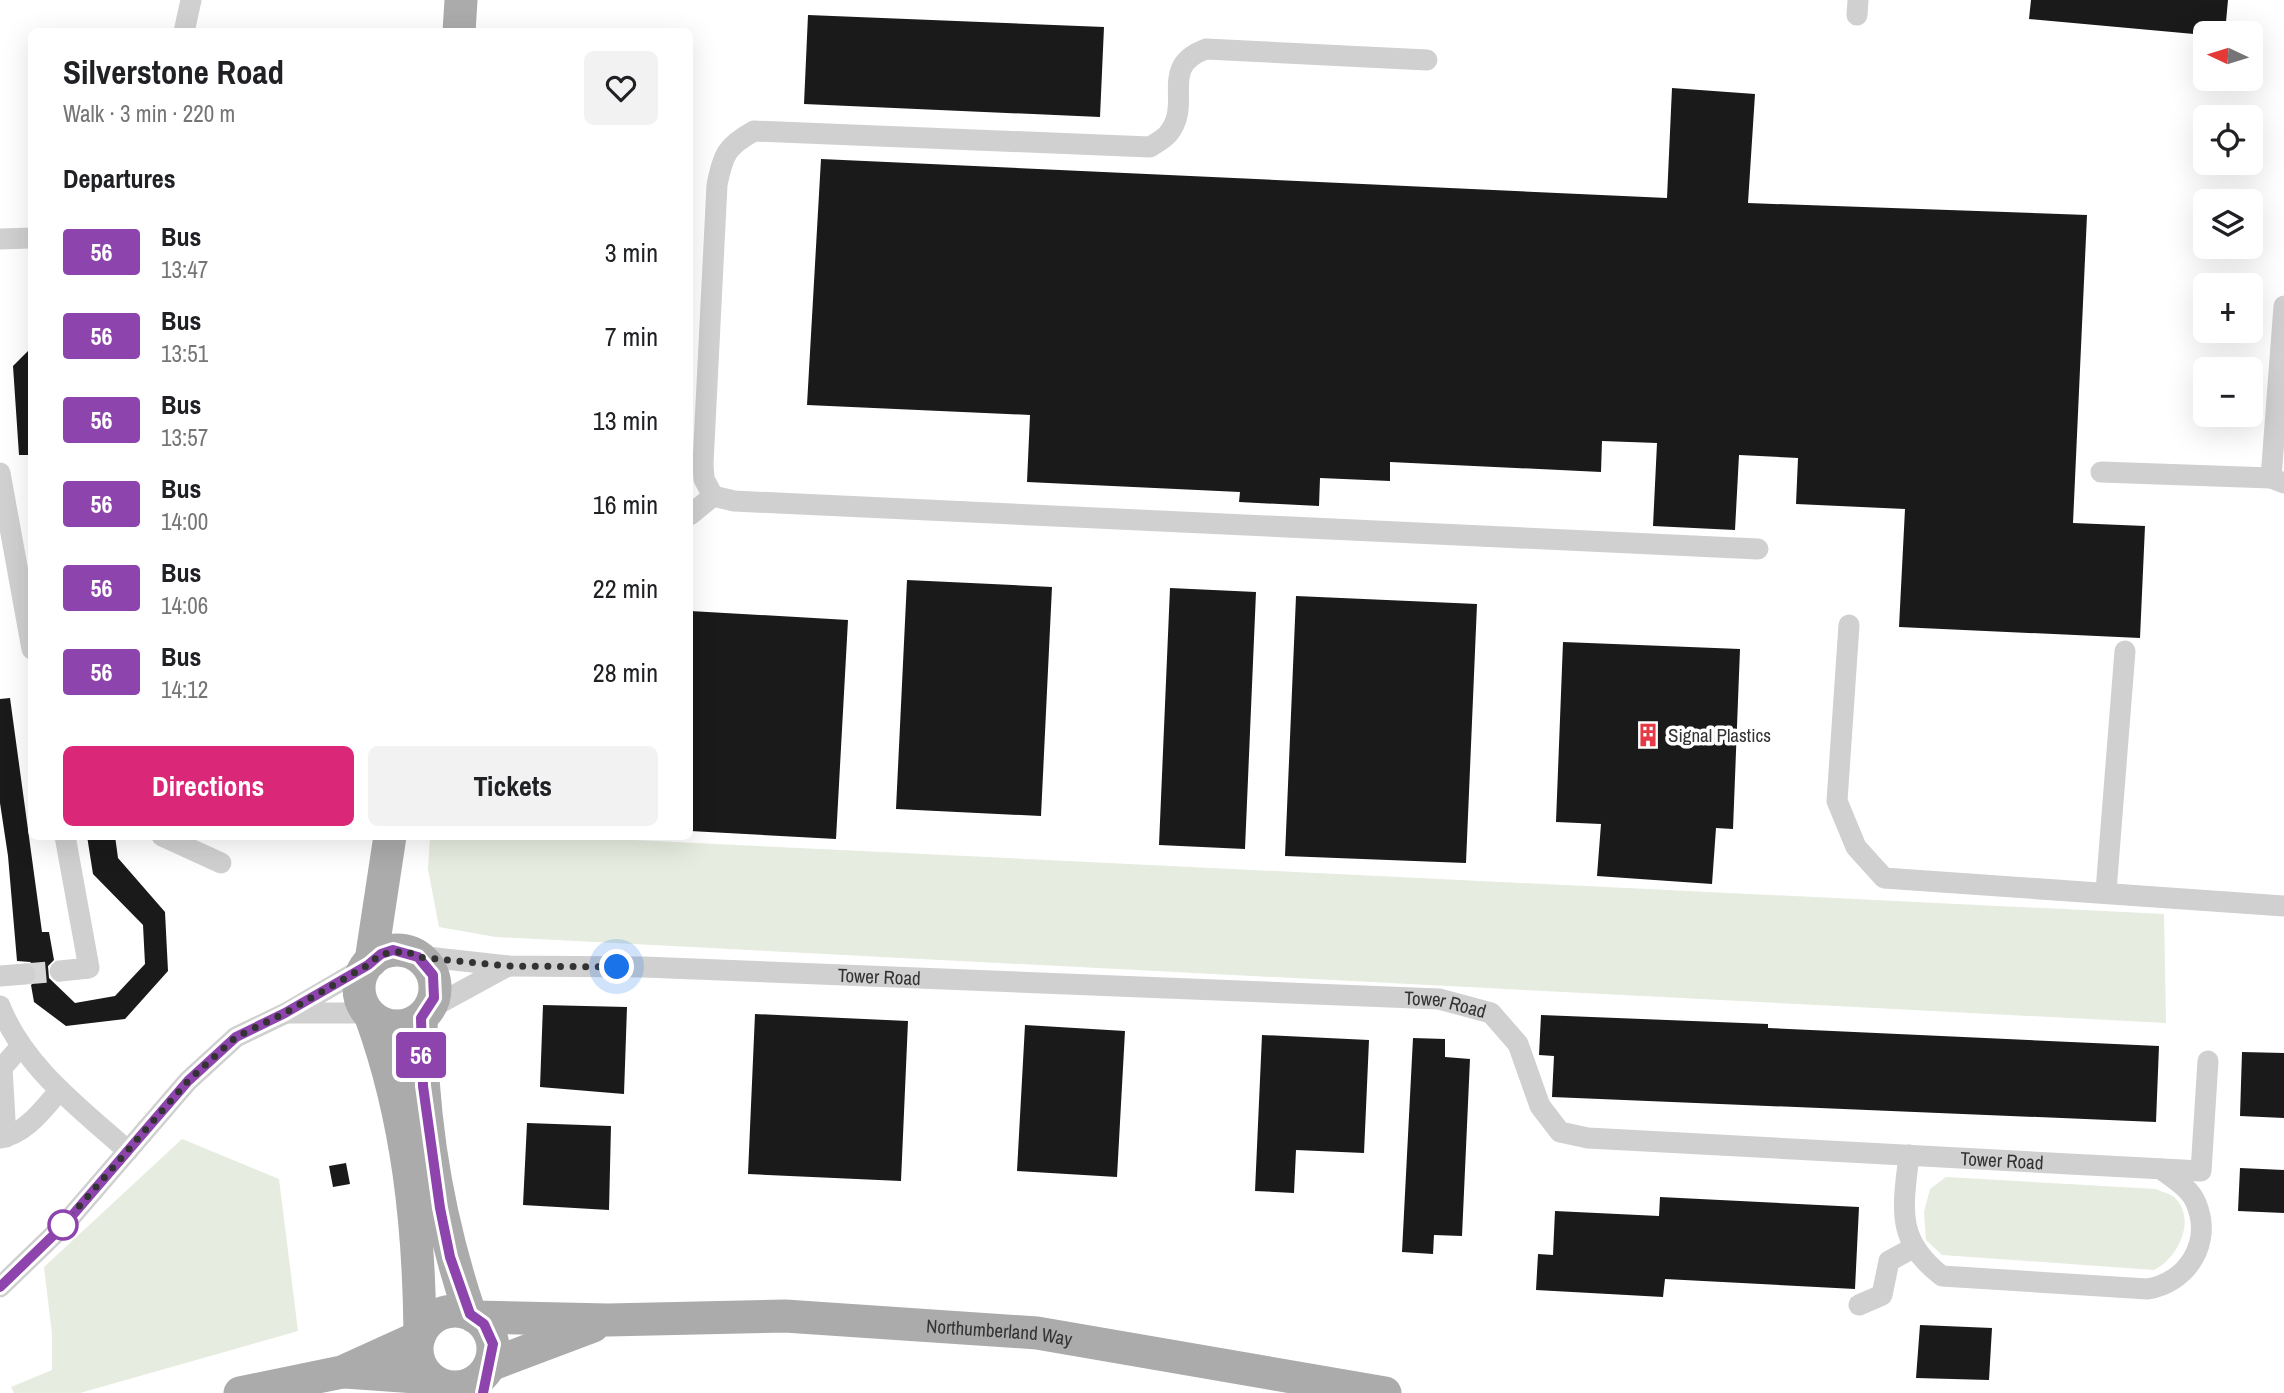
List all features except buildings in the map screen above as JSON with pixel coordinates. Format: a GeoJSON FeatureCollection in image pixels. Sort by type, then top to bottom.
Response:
{"type":"FeatureCollection","features":[{"type":"Feature","properties":{"kind":"main road"},"geometry":{"type":"LineString","coordinates":[[459,28],[461,0]]}},
{"type":"Feature","properties":{"kind":"main road"},"geometry":{"type":"LineString","coordinates":[[389,850],[412,954]]}},
{"type":"Feature","properties":{"kind":"main road"},"geometry":{"type":"LineString","coordinates":[[389,850],[369,963],[360,981],[359,992],[391,1071],[401,1118],[418,1247],[418,1359],[434,1384]]}},
{"type":"Feature","properties":{"kind":"main road"},"geometry":{"type":"LineString","coordinates":[[342,1372],[444,1386],[467,1385],[486,1377],[493,1344],[489,1333],[472,1315],[450,1257],[440,1208],[423,1086],[425,1014],[435,986],[427,964],[412,954],[393,950],[369,963]]}},
{"type":"Feature","properties":{"kind":"main road"},"geometry":{"type":"LineString","coordinates":[[370,1015],[391,1026],[401,1026],[425,1014]]}},
{"type":"Feature","properties":{"kind":"main road"},"geometry":{"type":"LineString","coordinates":[[240,1393],[342,1372],[419,1335],[426,1324],[446,1312],[472,1315]]}},
{"type":"Feature","properties":{"kind":"main road","name":"Northumberland Way"},"geometry":{"type":"LineString","coordinates":[[472,1315],[608,1320],[785,1316],[1037,1334],[1385,1393]]}},
{"type":"Feature","properties":{"kind":"main road","name":"Northumberland Way"},"geometry":{"type":"LineString","coordinates":[[486,1377],[608,1320]]}},
{"type":"Feature","properties":{"kind":"street"},"geometry":{"type":"LineString","coordinates":[[185,28],[191,0]]}},
{"type":"Feature","properties":{"kind":"street"},"geometry":{"type":"LineString","coordinates":[[1427,60],[1206,49],[1189,56],[1181,65],[1177,117],[1168,134],[1150,147],[754,131],[732,143],[721,162],[717,185],[703,464],[704,479],[713,496],[734,501],[1758,549]]}},
{"type":"Feature","properties":{"kind":"street"},"geometry":{"type":"LineString","coordinates":[[0,239],[28,238]]}},
{"type":"Feature","properties":{"kind":"street"},"geometry":{"type":"LineString","coordinates":[[2101,472],[2278,480],[2284,306]]}},
{"type":"Feature","properties":{"kind":"street"},"geometry":{"type":"LineString","coordinates":[[0,473],[28,627]]}},
{"type":"Feature","properties":{"kind":"street"},"geometry":{"type":"LineString","coordinates":[[693,513],[713,496]]}},
{"type":"Feature","properties":{"kind":"street"},"geometry":{"type":"LineString","coordinates":[[1849,625],[1837,801],[1856,847],[1884,878],[2106,891],[2284,906]]}},
{"type":"Feature","properties":{"kind":"street"},"geometry":{"type":"LineString","coordinates":[[2106,891],[2125,650]]}},
{"type":"Feature","properties":{"kind":"street"},"geometry":{"type":"LineString","coordinates":[[60,971],[89,968],[66,840]]}},
{"type":"Feature","properties":{"kind":"street"},"geometry":{"type":"LineString","coordinates":[[171,840],[221,863]]}},
{"type":"Feature","properties":{"kind":"street","name":"Tower Road"},"geometry":{"type":"LineString","coordinates":[[412,954],[508,966],[643,967],[1439,999],[1491,1013],[1518,1044],[1539,1106],[1560,1132],[1588,1138],[2201,1171],[2208,1060]]}},
{"type":"Feature","properties":{"kind":"street"},"geometry":{"type":"LineString","coordinates":[[0,1286],[64,1225],[188,1081],[236,1037],[285,1013],[369,963]]}},
{"type":"Feature","properties":{"kind":"street","name":"Tower Road"},"geometry":{"type":"LineString","coordinates":[[425,1014],[508,966]]}},
{"type":"Feature","properties":{"kind":"street"},"geometry":{"type":"LineString","coordinates":[[0,976],[25,974]]}},
{"type":"Feature","properties":{"kind":"street"},"geometry":{"type":"LineString","coordinates":[[0,1006],[21,1046],[60,1090],[128,1151]]}},
{"type":"Feature","properties":{"kind":"street"},"geometry":{"type":"LineString","coordinates":[[285,1013],[370,1015]]}},
{"type":"Feature","properties":{"kind":"street"},"geometry":{"type":"LineString","coordinates":[[21,1046],[2,1069],[3,1138],[30,1122],[60,1090]]}},
{"type":"Feature","properties":{"kind":"street"},"geometry":{"type":"LineString","coordinates":[[1909,1155],[1905,1221],[1913,1248],[1924,1263],[1942,1276],[2147,1289],[2166,1286],[2185,1271],[2200,1242],[2196,1203],[2188,1191],[2161,1169]]}},
{"type":"Feature","properties":{"kind":"street"},"geometry":{"type":"LineString","coordinates":[[1859,1306],[1882,1295],[1889,1261],[1913,1248]]}},
{"type":"Feature","properties":{"kind":"shaded area"},"geometry":{"type":"Polygon","coordinates":[[[430,840],[633,840],[2164,914],[2166,1023],[496,937],[439,927],[428,869],[430,840]]]}},
{"type":"Feature","properties":{"kind":"shaded area"},"geometry":{"type":"Polygon","coordinates":[[[182,1139],[279,1179],[298,1331],[80,1393],[14,1393],[11,1387],[52,1370],[52,1334],[44,1267],[182,1139]]]}},
{"type":"Feature","properties":{"kind":"shaded area"},"geometry":{"type":"Polygon","coordinates":[[[1946,1177],[2156,1189],[2176,1199],[2185,1218],[2184,1229],[2170,1258],[2154,1270],[1942,1255],[1926,1240],[1924,1212],[1930,1189],[1946,1177]]]}},
{"type":"Feature","properties":{"kind":"tunnel"},"geometry":{"type":"LineString","coordinates":[[25,974],[60,971]]}},
{"type":"Feature","properties":{"kind":"bus line","name":"56"},"geometry":{"type":"LineString","coordinates":[[0,1287],[64,1225],[198,1070],[236,1037],[285,1013],[368,965],[381,954],[393,950],[406,951],[427,964],[435,986],[434,998],[421,1018],[423,1086],[440,1208],[450,1257],[470,1314],[484,1324],[493,1344],[493,1355],[485,1373],[483,1393]]}},
{"type":"Feature","properties":{"kind":"place","name":"Signal Plastics"},"geometry":{"type":"Point","coordinates":[1648,735]}},
{"type":"Feature","properties":{"kind":"route"},"geometry":{"type":"LineString","coordinates":[[63,1225],[198,1070],[236,1037],[285,1013],[368,965],[381,954],[393,950],[406,951],[418,957],[508,966],[617,967]]}}]}
